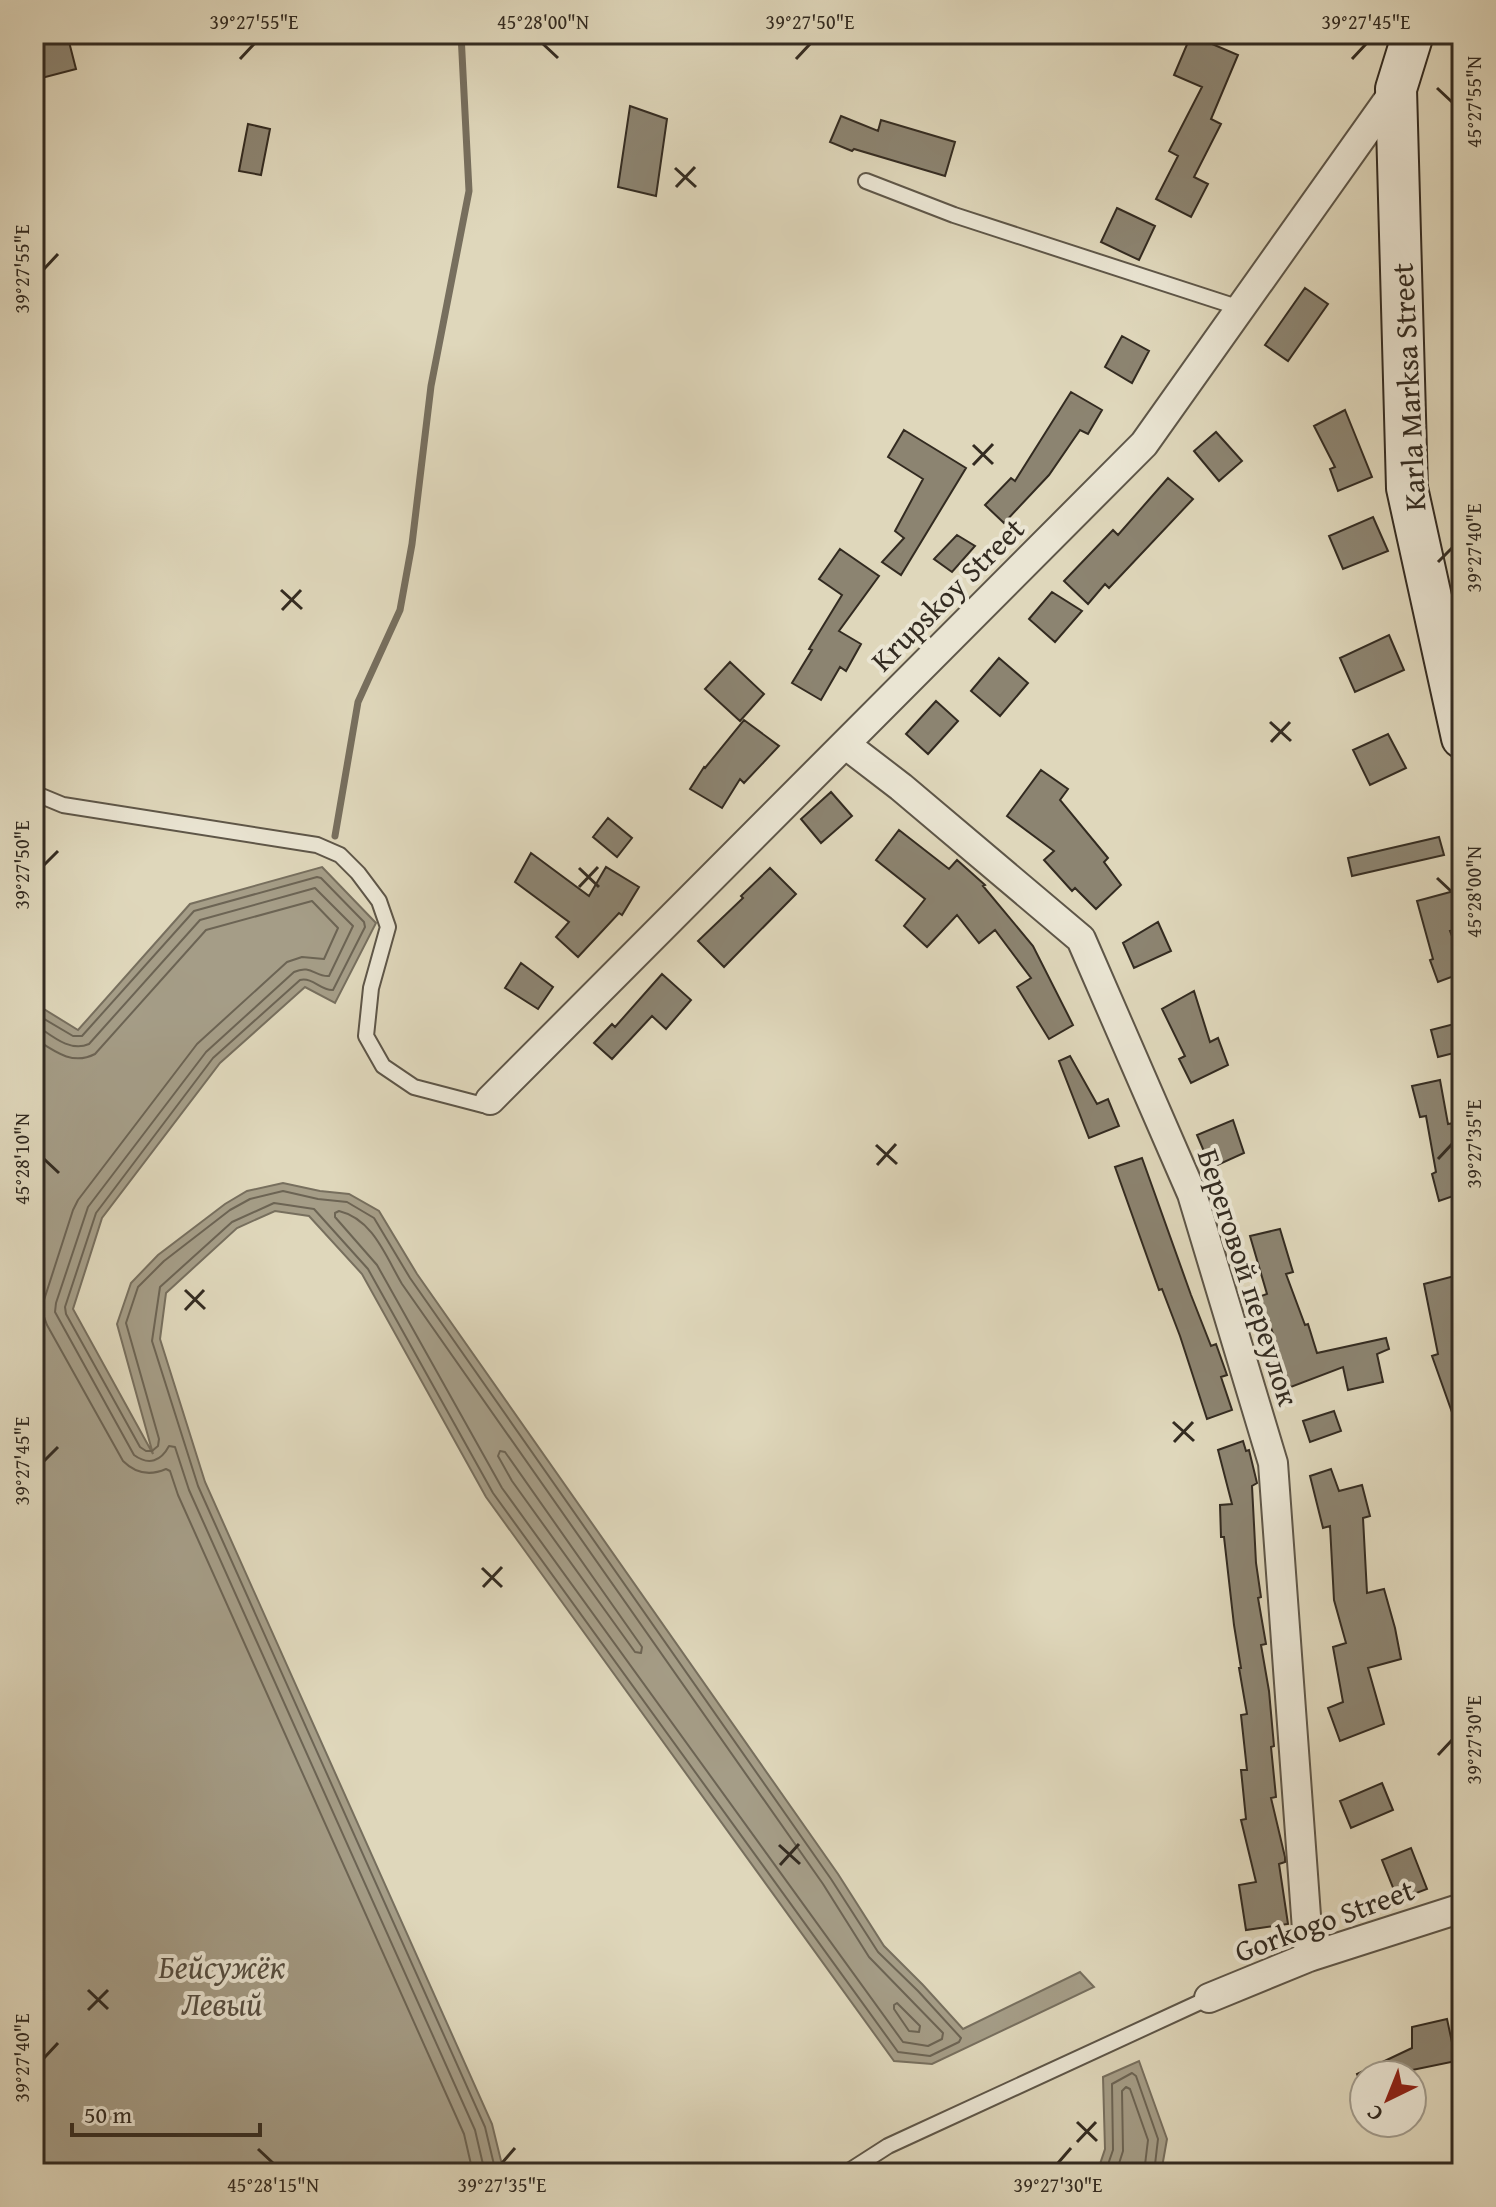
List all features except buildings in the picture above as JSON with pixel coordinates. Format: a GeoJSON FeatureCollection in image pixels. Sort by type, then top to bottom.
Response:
{"type":"FeatureCollection","features":[{"type":"Feature","properties":{"kind":"main road","name":"Karla Marksa Street"},"geometry":{"type":"LineString","coordinates":[[1413,34],[1396,89],[1407,488],[1462,738]]}},
{"type":"Feature","properties":{"kind":"street","name":"Krupskoy Street"},"geometry":{"type":"LineString","coordinates":[[490,1100],[1144,444],[1396,89]]}},
{"type":"Feature","properties":{"kind":"street","name":"Береговой переулок"},"geometry":{"type":"LineString","coordinates":[[845,744],[901,787],[1081,939],[1192,1194],[1273,1463],[1309,1957]]}},
{"type":"Feature","properties":{"kind":"street","name":"Gorkogo Street"},"geometry":{"type":"LineString","coordinates":[[1209,1998],[1309,1957],[1462,1908]]}},
{"type":"Feature","properties":{"kind":"lane"},"geometry":{"type":"LineString","coordinates":[[866,181],[954,215],[1240,308]]}},
{"type":"Feature","properties":{"kind":"lane"},"geometry":{"type":"LineString","coordinates":[[34,793],[63,805],[317,845],[340,855],[379,901],[388,927],[371,988],[366,1036],[383,1066],[414,1087],[483,1105],[490,1100]]}},
{"type":"Feature","properties":{"kind":"lane"},"geometry":{"type":"LineString","coordinates":[[846,2173],[888,2146],[1209,1998]]}},
{"type":"Feature","properties":{"kind":"water","name":"Бейсужёк Левый"},"geometry":{"type":"Polygon","coordinates":[[[322,867],[376,923],[335,1003],[305,987],[220,1063],[102,1218],[73,1309],[153,1454],[117,1324],[131,1283],[158,1255],[247,1191],[283,1183],[349,1194],[379,1211],[417,1274],[838,1874],[884,1946],[963,2029],[1080,1972],[1094,1987],[932,2064],[894,2061],[486,1497],[362,1274],[309,1216],[275,1211],[237,1228],[166,1293],[160,1339],[205,1482],[492,2124],[504,2173],[34,2173],[34,1003],[78,1030],[190,904],[322,867]]]}},
{"type":"Feature","properties":{"kind":"water"},"geometry":{"type":"Polygon","coordinates":[[[1139,2061],[1167,2139],[1161,2173],[1097,2173],[1105,2149],[1103,2077],[1139,2061]]]}},
{"type":"Feature","properties":{"kind":"waterway"},"geometry":{"type":"LineString","coordinates":[[335,836],[358,702],[400,610],[412,544],[431,386],[469,191],[461,34]]}}]}
